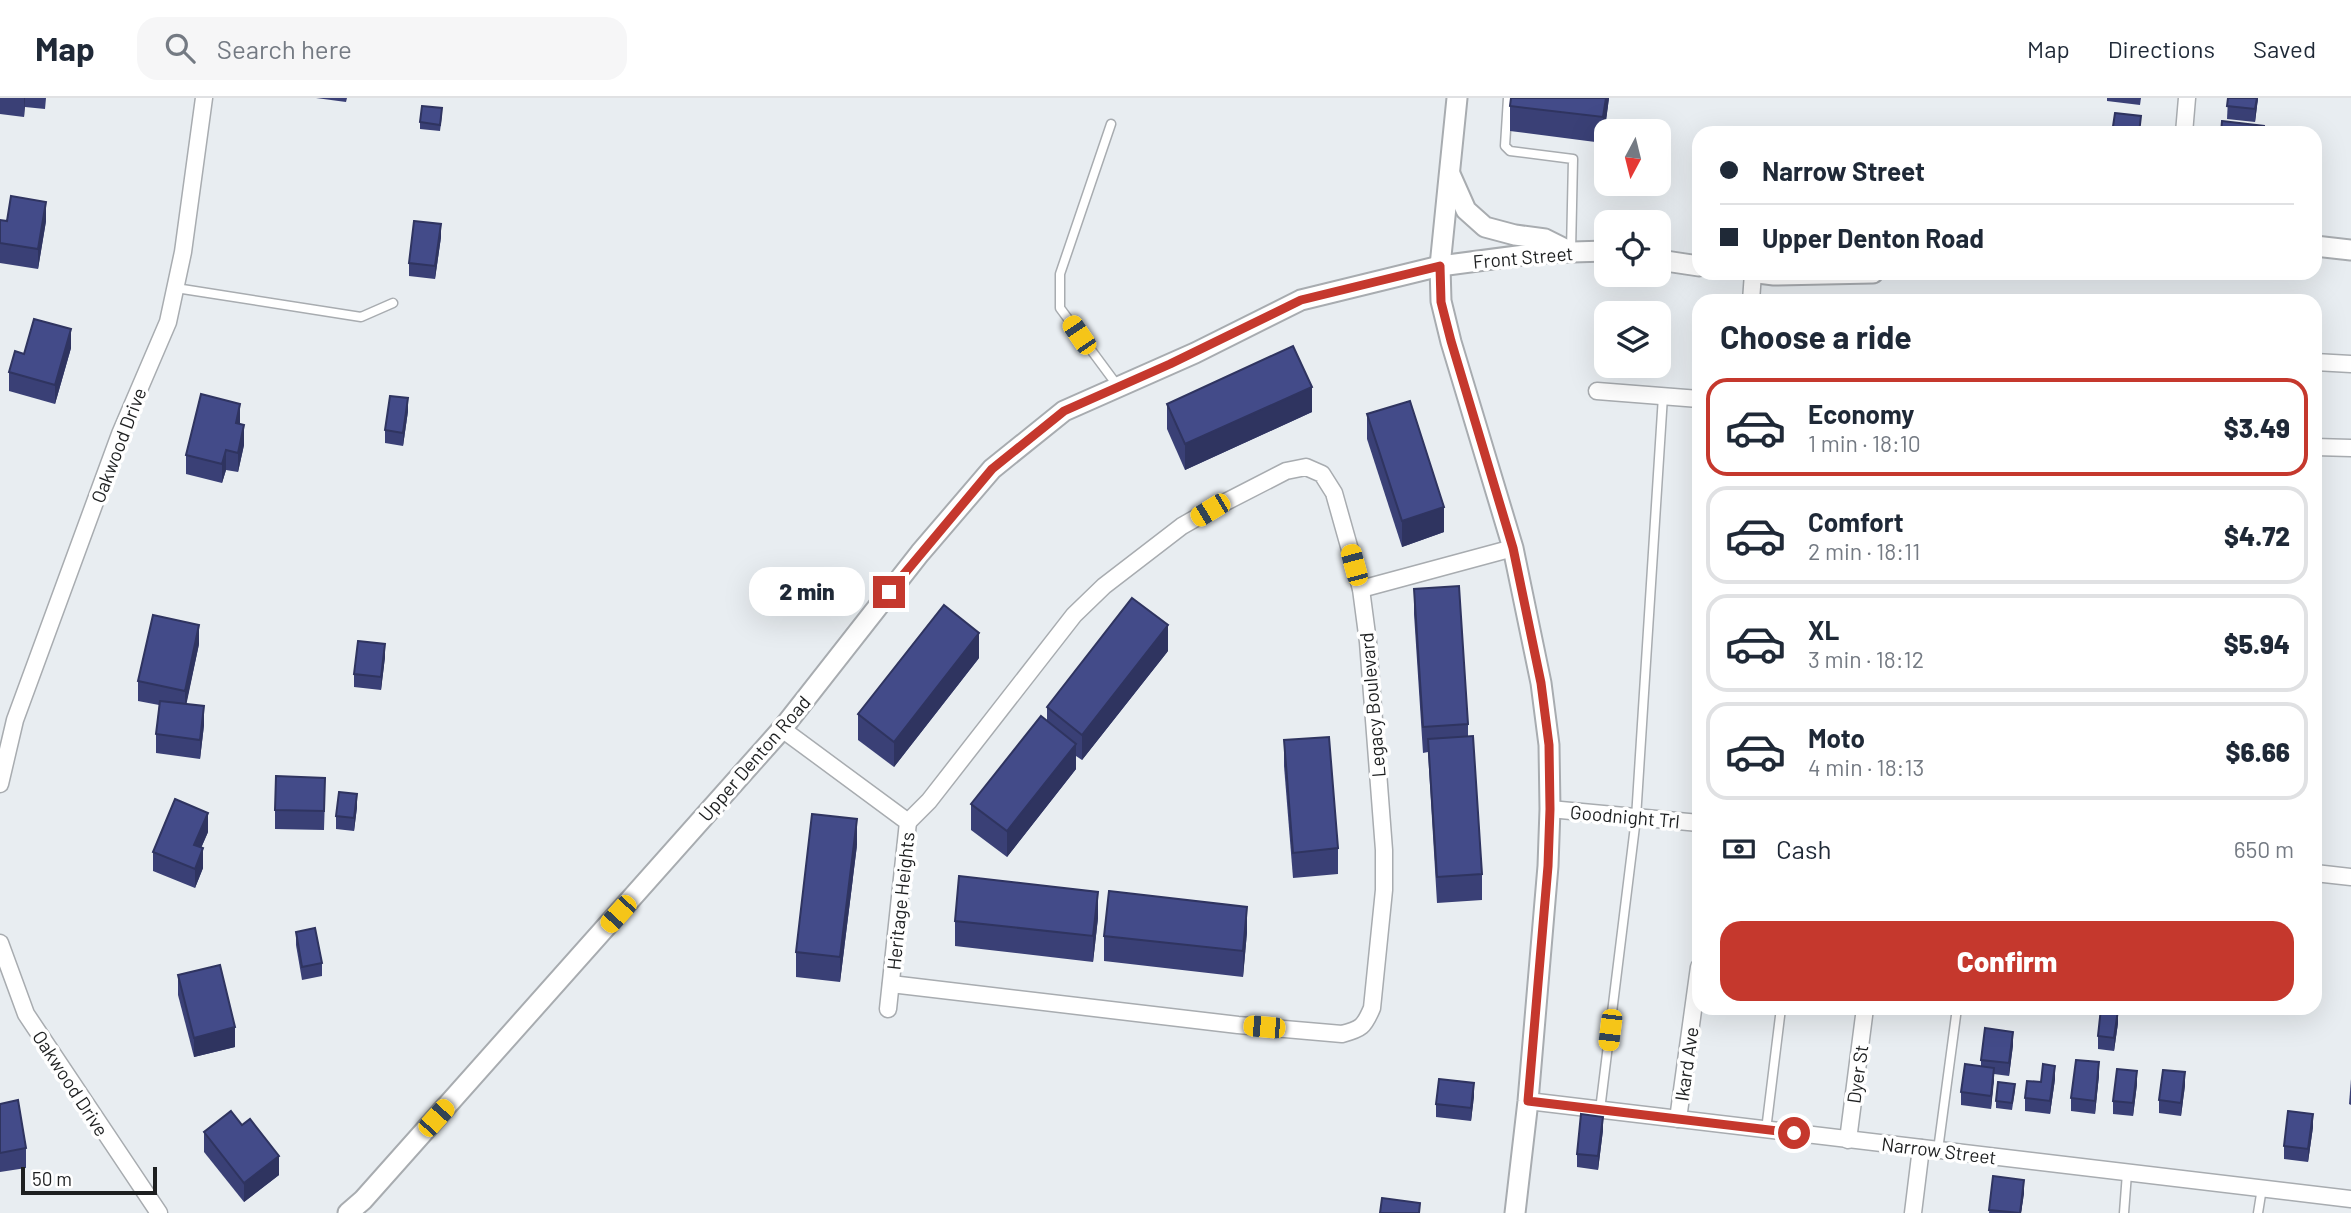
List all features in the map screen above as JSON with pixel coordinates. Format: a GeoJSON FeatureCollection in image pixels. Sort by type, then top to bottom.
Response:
{"type":"FeatureCollection","features":[{"type":"Feature","properties":{"kind":"street","name":"Oakwood Drive"},"geometry":{"type":"LineString","coordinates":[[0,784],[8,717],[120,434],[168,323],[183,252],[204,98]]}},
{"type":"Feature","properties":{"kind":"street"},"geometry":{"type":"LineString","coordinates":[[1457,98],[1440,266],[1441,302],[1513,548],[1541,683],[1549,745],[1548,866],[1528,1101],[1515,1213]]}},
{"type":"Feature","properties":{"kind":"street"},"geometry":{"type":"LineString","coordinates":[[2185,126],[2187,98]]}},
{"type":"Feature","properties":{"kind":"street"},"geometry":{"type":"LineString","coordinates":[[1450,173],[1466,210],[1485,227],[1545,239],[1571,252]]}},
{"type":"Feature","properties":{"kind":"street"},"geometry":{"type":"LineString","coordinates":[[2322,247],[2351,250]]}},
{"type":"Feature","properties":{"kind":"street","name":"Front Street"},"geometry":{"type":"LineString","coordinates":[[1195,353],[1301,300],[1440,266],[1539,253],[1594,251]]}},
{"type":"Feature","properties":{"kind":"street"},"geometry":{"type":"LineString","coordinates":[[1671,262],[1692,265]]}},
{"type":"Feature","properties":{"kind":"street","name":"Upper Denton Road"},"geometry":{"type":"LineString","coordinates":[[348,1213],[363,1200],[782,729],[920,553],[992,469],[1064,411],[1195,353]]}},
{"type":"Feature","properties":{"kind":"street"},"geometry":{"type":"LineString","coordinates":[[2322,362],[2351,364]]}},
{"type":"Feature","properties":{"kind":"street"},"geometry":{"type":"LineString","coordinates":[[1597,391],[1692,398]]}},
{"type":"Feature","properties":{"kind":"street"},"geometry":{"type":"LineString","coordinates":[[2322,447],[2351,448]]}},
{"type":"Feature","properties":{"kind":"street","name":"Legacy Boulevard"},"geometry":{"type":"LineString","coordinates":[[891,984],[1238,1025],[1342,1034],[1357,1030],[1365,1024],[1372,1009],[1384,890],[1384,850],[1368,642],[1361,589],[1334,493],[1322,474],[1306,467],[1286,471],[1210,510],[1182,526],[1104,586],[1074,615],[929,801],[908,822]]}},
{"type":"Feature","properties":{"kind":"street"},"geometry":{"type":"LineString","coordinates":[[1361,589],[1513,548]]}},
{"type":"Feature","properties":{"kind":"street","name":"Heritage Heights"},"geometry":{"type":"LineString","coordinates":[[782,729],[908,822],[888,1009]]}},
{"type":"Feature","properties":{"kind":"street","name":"Goodnight Trl"},"geometry":{"type":"LineString","coordinates":[[1550,809],[1692,822]]}},
{"type":"Feature","properties":{"kind":"street"},"geometry":{"type":"LineString","coordinates":[[2322,874],[2351,877]]}},
{"type":"Feature","properties":{"kind":"street","name":"Oakwood Drive"},"geometry":{"type":"LineString","coordinates":[[0,943],[26,1014],[159,1213]]}},
{"type":"Feature","properties":{"kind":"street","name":"Ikard Ave"},"geometry":{"type":"LineString","coordinates":[[1678,1119],[1692,1015]]}},
{"type":"Feature","properties":{"kind":"street","name":"Dyer St"},"geometry":{"type":"LineString","coordinates":[[1848,1140],[1865,1015]]}},
{"type":"Feature","properties":{"kind":"street","name":"Narrow Street"},"geometry":{"type":"LineString","coordinates":[[1528,1101],[2351,1199]]}},
{"type":"Feature","properties":{"kind":"street"},"geometry":{"type":"LineString","coordinates":[[1913,1213],[1930,1149]]}},
{"type":"Feature","properties":{"kind":"lane"},"geometry":{"type":"LineString","coordinates":[[1508,98],[1505,146],[1510,151],[1573,159],[1571,252]]}},
{"type":"Feature","properties":{"kind":"lane"},"geometry":{"type":"LineString","coordinates":[[1111,124],[1060,275],[1058,295],[1060,308],[1119,387]]}},
{"type":"Feature","properties":{"kind":"lane"},"geometry":{"type":"LineString","coordinates":[[176,288],[361,317],[393,303]]}},
{"type":"Feature","properties":{"kind":"lane"},"geometry":{"type":"LineString","coordinates":[[1600,1110],[1636,818],[1663,396]]}},
{"type":"Feature","properties":{"kind":"lane"},"geometry":{"type":"LineString","coordinates":[[1766,1129],[1780,1015]]}},
{"type":"Feature","properties":{"kind":"lane"},"geometry":{"type":"LineString","coordinates":[[1930,1149],[1955,1015]]}},
{"type":"Feature","properties":{"kind":"lane"},"geometry":{"type":"LineString","coordinates":[[2124,1213],[2127,1173]]}},
{"type":"Feature","properties":{"kind":"lane"},"geometry":{"type":"LineString","coordinates":[[2258,1213],[2262,1188]]}},
{"type":"Feature","properties":{"kind":"building"},"geometry":{"type":"Polygon","coordinates":[[[1511,98],[1606,98],[1603,117],[1510,106],[1511,98]]]}},
{"type":"Feature","properties":{"kind":"building"},"geometry":{"type":"Polygon","coordinates":[[[2228,98],[2257,98],[2255,109],[2227,106],[2228,98]]]}},
{"type":"Feature","properties":{"kind":"building"},"geometry":{"type":"Polygon","coordinates":[[[422,106],[442,108],[440,125],[420,122],[422,106]]]}},
{"type":"Feature","properties":{"kind":"building"},"geometry":{"type":"Polygon","coordinates":[[[2115,113],[2141,116],[2140,126],[2113,126],[2115,113]]]}},
{"type":"Feature","properties":{"kind":"building"},"geometry":{"type":"Polygon","coordinates":[[[2222,121],[2264,126],[2222,126],[2222,121]]]}},
{"type":"Feature","properties":{"kind":"building"},"geometry":{"type":"Polygon","coordinates":[[[11,196],[46,202],[38,249],[0,243],[0,220],[7,221],[11,196]]]}},
{"type":"Feature","properties":{"kind":"building"},"geometry":{"type":"Polygon","coordinates":[[[414,221],[441,224],[435,266],[409,263],[414,221]]]}},
{"type":"Feature","properties":{"kind":"building"},"geometry":{"type":"Polygon","coordinates":[[[34,319],[71,329],[55,385],[9,372],[15,351],[24,354],[34,319]]]}},
{"type":"Feature","properties":{"kind":"building"},"geometry":{"type":"Polygon","coordinates":[[[1293,346],[1312,387],[1185,444],[1167,404],[1293,346]]]}},
{"type":"Feature","properties":{"kind":"building"},"geometry":{"type":"Polygon","coordinates":[[[201,394],[240,404],[236,423],[244,425],[238,453],[226,450],[222,464],[186,455],[201,394]]]}},
{"type":"Feature","properties":{"kind":"building"},"geometry":{"type":"Polygon","coordinates":[[[390,396],[408,398],[403,433],[385,430],[390,396]]]}},
{"type":"Feature","properties":{"kind":"building"},"geometry":{"type":"Polygon","coordinates":[[[1410,401],[1444,507],[1402,521],[1367,414],[1410,401]]]}},
{"type":"Feature","properties":{"kind":"building"},"geometry":{"type":"Polygon","coordinates":[[[1459,586],[1468,724],[1423,727],[1414,589],[1459,586]]]}},
{"type":"Feature","properties":{"kind":"building"},"geometry":{"type":"Polygon","coordinates":[[[1132,598],[1168,625],[1082,735],[1047,707],[1132,598]]]}},
{"type":"Feature","properties":{"kind":"building"},"geometry":{"type":"Polygon","coordinates":[[[944,605],[979,633],[894,742],[858,714],[944,605]]]}},
{"type":"Feature","properties":{"kind":"building"},"geometry":{"type":"Polygon","coordinates":[[[153,615],[199,625],[185,691],[138,681],[153,615]]]}},
{"type":"Feature","properties":{"kind":"building"},"geometry":{"type":"Polygon","coordinates":[[[358,641],[385,644],[381,677],[354,674],[358,641]]]}},
{"type":"Feature","properties":{"kind":"building"},"geometry":{"type":"Polygon","coordinates":[[[160,701],[204,706],[200,740],[156,734],[160,701]]]}},
{"type":"Feature","properties":{"kind":"building"},"geometry":{"type":"Polygon","coordinates":[[[1041,716],[1076,744],[1007,831],[971,804],[1041,716]]]}},
{"type":"Feature","properties":{"kind":"building"},"geometry":{"type":"Polygon","coordinates":[[[1473,736],[1482,874],[1437,877],[1428,739],[1473,736]]]}},
{"type":"Feature","properties":{"kind":"building"},"geometry":{"type":"Polygon","coordinates":[[[1329,737],[1338,848],[1293,853],[1284,740],[1329,737]]]}},
{"type":"Feature","properties":{"kind":"building"},"geometry":{"type":"Polygon","coordinates":[[[276,776],[325,778],[324,811],[275,810],[276,776]]]}},
{"type":"Feature","properties":{"kind":"building"},"geometry":{"type":"Polygon","coordinates":[[[339,792],[357,794],[354,818],[336,816],[339,792]]]}},
{"type":"Feature","properties":{"kind":"building"},"geometry":{"type":"Polygon","coordinates":[[[175,799],[208,813],[194,845],[203,848],[195,869],[153,852],[175,799]]]}},
{"type":"Feature","properties":{"kind":"building"},"geometry":{"type":"Polygon","coordinates":[[[812,814],[857,819],[840,957],[796,952],[812,814]]]}},
{"type":"Feature","properties":{"kind":"building"},"geometry":{"type":"Polygon","coordinates":[[[959,876],[1098,892],[1093,936],[955,921],[959,876]]]}},
{"type":"Feature","properties":{"kind":"building"},"geometry":{"type":"Polygon","coordinates":[[[1109,891],[1247,907],[1243,951],[1104,936],[1109,891]]]}},
{"type":"Feature","properties":{"kind":"building"},"geometry":{"type":"Polygon","coordinates":[[[315,928],[322,963],[302,967],[296,932],[315,928]]]}},
{"type":"Feature","properties":{"kind":"building"},"geometry":{"type":"Polygon","coordinates":[[[220,965],[235,1027],[194,1038],[178,975],[220,965]]]}},
{"type":"Feature","properties":{"kind":"building"},"geometry":{"type":"Polygon","coordinates":[[[2100,1015],[2117,1015],[2114,1038],[2098,1036],[2100,1015]]]}},
{"type":"Feature","properties":{"kind":"building"},"geometry":{"type":"Polygon","coordinates":[[[1985,1028],[2013,1032],[2009,1063],[1981,1060],[1985,1028]]]}},
{"type":"Feature","properties":{"kind":"building"},"geometry":{"type":"Polygon","coordinates":[[[2076,1060],[2099,1062],[2095,1101],[2071,1098],[2076,1060]]]}},
{"type":"Feature","properties":{"kind":"building"},"geometry":{"type":"Polygon","coordinates":[[[1965,1064],[1994,1068],[1991,1096],[1961,1092],[1965,1064]]]}},
{"type":"Feature","properties":{"kind":"building"},"geometry":{"type":"Polygon","coordinates":[[[2043,1064],[2055,1066],[2050,1101],[2025,1098],[2027,1081],[2041,1082],[2043,1064]]]}},
{"type":"Feature","properties":{"kind":"building"},"geometry":{"type":"Polygon","coordinates":[[[2117,1069],[2137,1071],[2133,1103],[2113,1101],[2117,1069]]]}},
{"type":"Feature","properties":{"kind":"building"},"geometry":{"type":"Polygon","coordinates":[[[2163,1070],[2185,1072],[2181,1103],[2159,1100],[2163,1070]]]}},
{"type":"Feature","properties":{"kind":"building"},"geometry":{"type":"Polygon","coordinates":[[[1439,1079],[1474,1083],[1471,1108],[1436,1104],[1439,1079]]]}},
{"type":"Feature","properties":{"kind":"building"},"geometry":{"type":"Polygon","coordinates":[[[1998,1082],[2015,1084],[2012,1103],[1996,1101],[1998,1082]]]}},
{"type":"Feature","properties":{"kind":"building"},"geometry":{"type":"Polygon","coordinates":[[[18,1100],[26,1148],[0,1153],[0,1104],[18,1100]]]}},
{"type":"Feature","properties":{"kind":"building"},"geometry":{"type":"Polygon","coordinates":[[[231,1111],[242,1125],[250,1119],[279,1156],[244,1183],[204,1132],[231,1111]]]}},
{"type":"Feature","properties":{"kind":"building"},"geometry":{"type":"Polygon","coordinates":[[[2288,1111],[2313,1114],[2308,1149],[2284,1146],[2288,1111]]]}},
{"type":"Feature","properties":{"kind":"building"},"geometry":{"type":"Polygon","coordinates":[[[1581,1114],[1603,1117],[1598,1156],[1577,1154],[1581,1114]]]}},
{"type":"Feature","properties":{"kind":"building"},"geometry":{"type":"Polygon","coordinates":[[[1993,1176],[2024,1180],[2020,1213],[1989,1210],[1993,1176]]]}},
{"type":"Feature","properties":{"kind":"building"},"geometry":{"type":"Polygon","coordinates":[[[1382,1198],[1420,1203],[1419,1213],[1380,1213],[1382,1198]]]}},
{"type":"Feature","properties":{"kind":"route"},"geometry":{"type":"LineString","coordinates":[[889,592],[992,469],[1064,411],[1170,364],[1301,300],[1440,266],[1441,302],[1451,341],[1513,548],[1541,683],[1549,745],[1548,866],[1528,1101],[1794,1133]]}}]}
